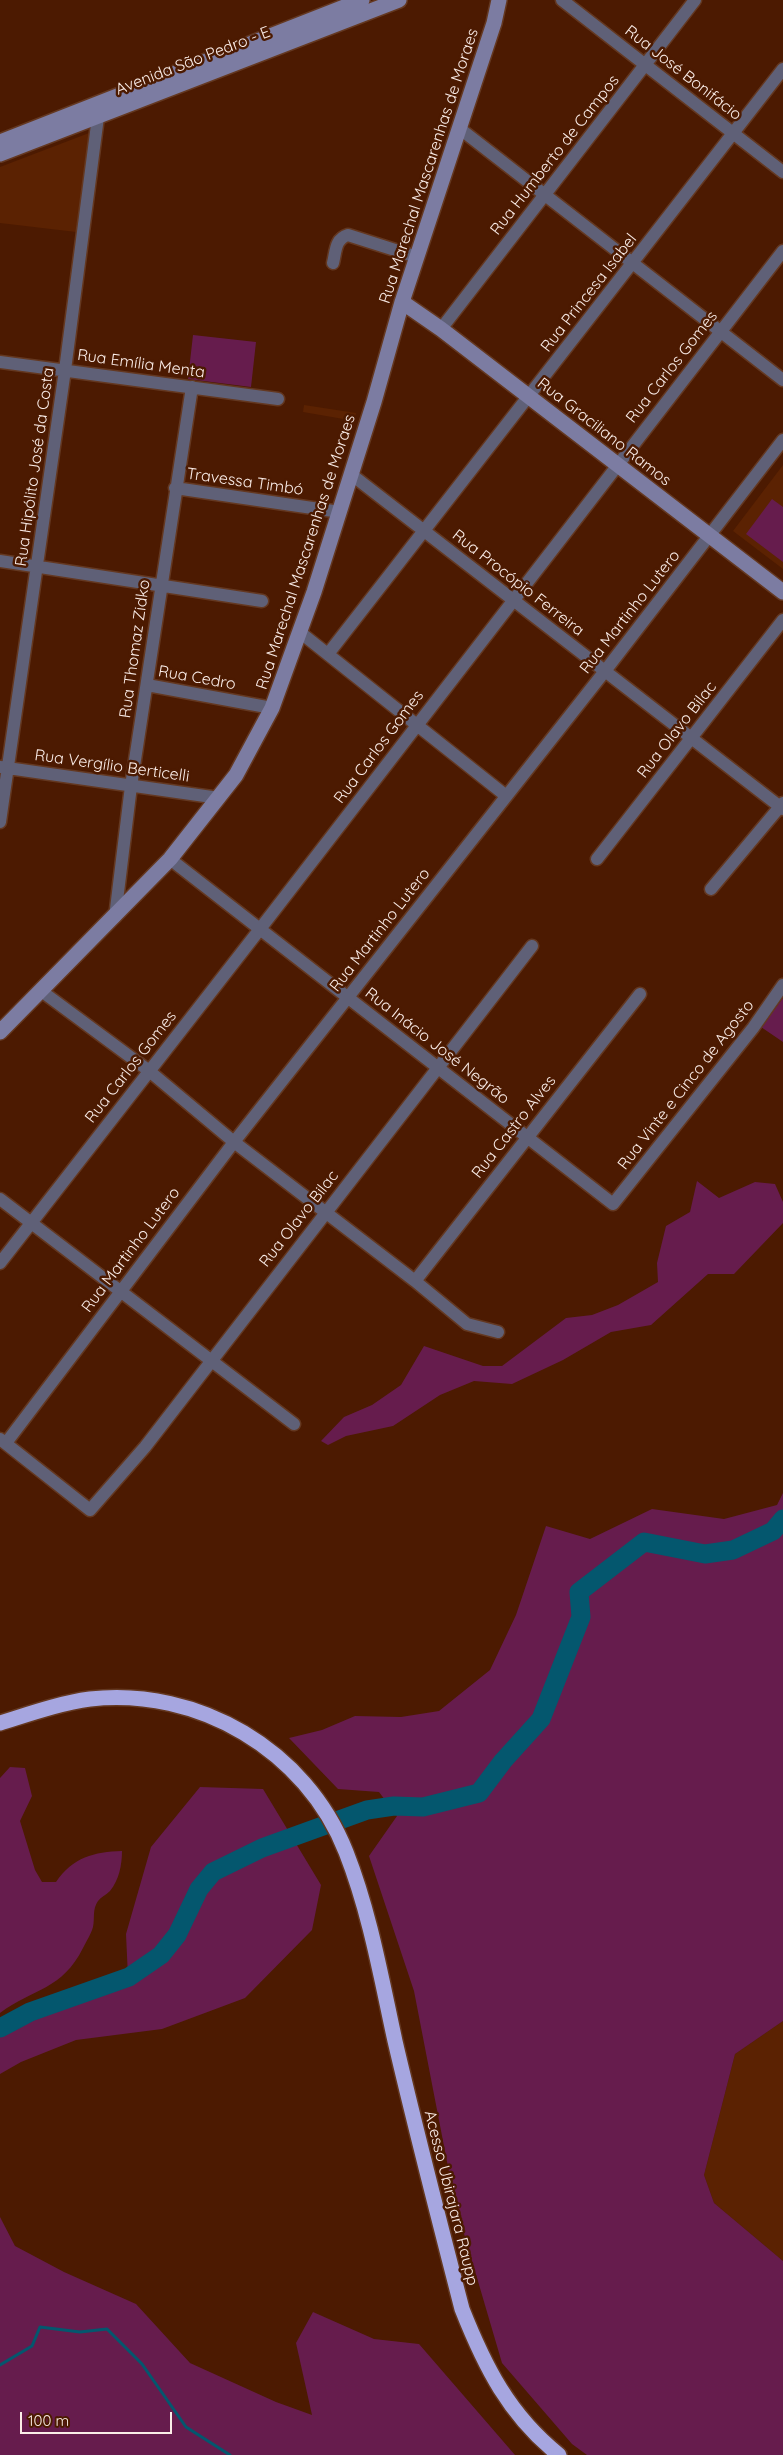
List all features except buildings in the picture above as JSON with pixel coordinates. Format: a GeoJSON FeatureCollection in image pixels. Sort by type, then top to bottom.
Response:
{"type":"FeatureCollection","features":[{"type":"Feature","properties":{"kind":"highway","name":"Acesso Ubirajara Raupp"},"geometry":{"type":"LineString","coordinates":[[0,1723],[59,1706],[89,1700],[144,1699],[180,1704],[235,1726],[252,1737],[287,1767],[323,1808],[346,1850],[369,1921],[412,2112],[462,2309],[477,2346],[507,2402],[543,2442],[559,2455]]}},
{"type":"Feature","properties":{"kind":"street","name":"Avenida São Pedro - E"},"geometry":{"type":"LineString","coordinates":[[0,142],[362,0]]}},
{"type":"Feature","properties":{"kind":"street","name":"Avenida São Pedro - E"},"geometry":{"type":"LineString","coordinates":[[0,154],[399,0]]}},
{"type":"Feature","properties":{"kind":"street","name":"Rua Marechal Mascarenhas de Moraes"},"geometry":{"type":"LineString","coordinates":[[0,1032],[115,917],[170,858],[236,776],[272,708],[301,633],[340,512],[402,302],[494,23],[498,0]]}},
{"type":"Feature","properties":{"kind":"street","name":"Rua José Bonifácio"},"geometry":{"type":"LineString","coordinates":[[562,0],[783,172]]}},
{"type":"Feature","properties":{"kind":"street","name":"Rua Humberto de Campos"},"geometry":{"type":"LineString","coordinates":[[441,329],[695,0]]}},
{"type":"Feature","properties":{"kind":"street","name":"Rua Princesa Isabel"},"geometry":{"type":"LineString","coordinates":[[328,654],[783,69]]}},
{"type":"Feature","properties":{"kind":"street","name":"Rua Hipólito José da Costa"},"geometry":{"type":"LineString","coordinates":[[0,822],[4,767],[38,567],[98,116]]}},
{"type":"Feature","properties":{"kind":"street"},"geometry":{"type":"LineString","coordinates":[[459,128],[783,380]]}},
{"type":"Feature","properties":{"kind":"street"},"geometry":{"type":"LineString","coordinates":[[333,263],[339,239],[348,235],[418,257]]}},
{"type":"Feature","properties":{"kind":"street","name":"Rua Carlos Gomes"},"geometry":{"type":"LineString","coordinates":[[0,1263],[783,251]]}},
{"type":"Feature","properties":{"kind":"street","name":"Rua Graciliano Ramos"},"geometry":{"type":"LineString","coordinates":[[402,302],[441,329],[783,592]]}},
{"type":"Feature","properties":{"kind":"street","name":"Rua Emília Menta"},"geometry":{"type":"LineString","coordinates":[[0,362],[278,399]]}},
{"type":"Feature","properties":{"kind":"street","name":"Rua Thomaz Zidko"},"geometry":{"type":"LineString","coordinates":[[115,917],[131,786],[192,387]]}},
{"type":"Feature","properties":{"kind":"street","name":"Rua Martinho Lutero"},"geometry":{"type":"LineString","coordinates":[[3,1441],[505,795],[605,671],[783,440]]}},
{"type":"Feature","properties":{"kind":"street","name":"Rua Procópio Ferreira"},"geometry":{"type":"LineString","coordinates":[[352,474],[782,806]]}},
{"type":"Feature","properties":{"kind":"street","name":"Travessa Timbó"},"geometry":{"type":"LineString","coordinates":[[176,488],[340,512]]}},
{"type":"Feature","properties":{"kind":"street"},"geometry":{"type":"LineString","coordinates":[[0,561],[262,601]]}},
{"type":"Feature","properties":{"kind":"street","name":"Rua Olavo Bilac"},"geometry":{"type":"LineString","coordinates":[[597,859],[783,620]]}},
{"type":"Feature","properties":{"kind":"street"},"geometry":{"type":"LineString","coordinates":[[301,633],[505,795]]}},
{"type":"Feature","properties":{"kind":"street","name":"Rua Cedro"},"geometry":{"type":"LineString","coordinates":[[147,685],[272,708]]}},
{"type":"Feature","properties":{"kind":"street","name":"Rua Vergílio Berticelli"},"geometry":{"type":"LineString","coordinates":[[4,767],[219,798]]}},
{"type":"Feature","properties":{"kind":"street"},"geometry":{"type":"LineString","coordinates":[[711,889],[782,806]]}},
{"type":"Feature","properties":{"kind":"street","name":"Rua Inácio José Negrão"},"geometry":{"type":"LineString","coordinates":[[170,858],[613,1204]]}},
{"type":"Feature","properties":{"kind":"street","name":"Rua Olavo Bilac"},"geometry":{"type":"LineString","coordinates":[[3,1441],[90,1510],[145,1447],[325,1211],[532,946]]}},
{"type":"Feature","properties":{"kind":"street","name":"Rua Vinte e Cinco de Agosto"},"geometry":{"type":"LineString","coordinates":[[613,1204],[753,1028],[783,985]]}},
{"type":"Feature","properties":{"kind":"street"},"geometry":{"type":"LineString","coordinates":[[40,990],[148,1070],[234,1142],[415,1280],[467,1324],[498,1332]]}},
{"type":"Feature","properties":{"kind":"street","name":"Rua Castro Alves"},"geometry":{"type":"LineString","coordinates":[[415,1280],[640,994]]}},
{"type":"Feature","properties":{"kind":"street"},"geometry":{"type":"LineString","coordinates":[[0,1199],[294,1424]]}},
{"type":"Feature","properties":{"kind":"shaded area"},"geometry":{"type":"Polygon","coordinates":[[[89,133],[76,232],[0,223],[0,167],[89,133]]]}},
{"type":"Feature","properties":{"kind":"shaded area"},"geometry":{"type":"Polygon","coordinates":[[[193,335],[256,342],[251,387],[188,379],[193,335]]]}},
{"type":"Feature","properties":{"kind":"shaded area"},"geometry":{"type":"Polygon","coordinates":[[[304,405],[356,413],[355,421],[303,412],[304,405]]]}},
{"type":"Feature","properties":{"kind":"shaded area"},"geometry":{"type":"Polygon","coordinates":[[[783,465],[783,569],[733,531],[783,465]]]}},
{"type":"Feature","properties":{"kind":"shaded area"},"geometry":{"type":"Polygon","coordinates":[[[772,499],[783,507],[783,562],[746,534],[772,499]]]}},
{"type":"Feature","properties":{"kind":"shaded area"},"geometry":{"type":"Polygon","coordinates":[[[783,998],[783,1042],[761,1027],[783,998]]]}},
{"type":"Feature","properties":{"kind":"shaded area"},"geometry":{"type":"Polygon","coordinates":[[[697,1181],[719,1198],[755,1182],[775,1184],[783,1202],[783,1223],[734,1274],[708,1274],[651,1325],[611,1332],[563,1360],[512,1384],[474,1381],[440,1395],[393,1426],[346,1436],[328,1445],[321,1441],[344,1417],[372,1405],[401,1385],[424,1346],[483,1366],[502,1366],[566,1318],[592,1315],[618,1305],[658,1282],[657,1263],[666,1226],[690,1212],[697,1181]]]}},
{"type":"Feature","properties":{"kind":"shaded area"},"geometry":{"type":"Polygon","coordinates":[[[783,1493],[783,2021],[735,2054],[704,2175],[714,2203],[783,2261],[783,2455],[587,2455],[572,2444],[502,2363],[455,2203],[414,1991],[369,1856],[397,1816],[379,1792],[338,1789],[289,1738],[322,1730],[355,1716],[401,1717],[439,1711],[490,1670],[516,1615],[546,1526],[590,1539],[652,1509],[724,1519],[777,1505],[783,1493]]]}},
{"type":"Feature","properties":{"kind":"shaded area"},"geometry":{"type":"Polygon","coordinates":[[[10,1767],[25,1768],[32,1796],[20,1821],[35,1870],[42,1882],[56,1882],[70,1867],[85,1857],[122,1851],[122,1856],[116,1882],[110,1891],[96,1904],[92,1930],[75,1962],[66,1972],[46,1987],[0,2013],[0,1778],[10,1767]]]}},
{"type":"Feature","properties":{"kind":"shaded area"},"geometry":{"type":"Polygon","coordinates":[[[200,1787],[263,1789],[321,1885],[312,1930],[245,1998],[162,2029],[76,2040],[21,2062],[0,2074],[0,2028],[30,2012],[128,1977],[126,1934],[151,1847],[200,1787]]]}},
{"type":"Feature","properties":{"kind":"shaded area"},"geometry":{"type":"Polygon","coordinates":[[[783,2021],[783,2261],[714,2203],[704,2175],[735,2054],[783,2021]]]}},
{"type":"Feature","properties":{"kind":"shaded area"},"geometry":{"type":"Polygon","coordinates":[[[0,2217],[15,2246],[64,2272],[136,2304],[190,2363],[276,2402],[312,2415],[296,2343],[313,2312],[374,2339],[419,2344],[515,2455],[0,2455],[0,2217]]]}},
{"type":"Feature","properties":{"kind":"waterway"},"geometry":{"type":"LineString","coordinates":[[0,2028],[30,2012],[129,1977],[161,1955],[177,1935],[199,1889],[213,1872],[262,1848],[367,1810],[394,1806],[423,1807],[479,1793],[503,1761],[541,1719],[581,1617],[579,1592],[644,1542],[705,1554],[733,1550],[773,1531],[783,1519]]}},
{"type":"Feature","properties":{"kind":"waterway"},"geometry":{"type":"LineString","coordinates":[[0,2365],[32,2346],[40,2327],[80,2332],[107,2329],[142,2364],[186,2427],[230,2455]]}}]}
